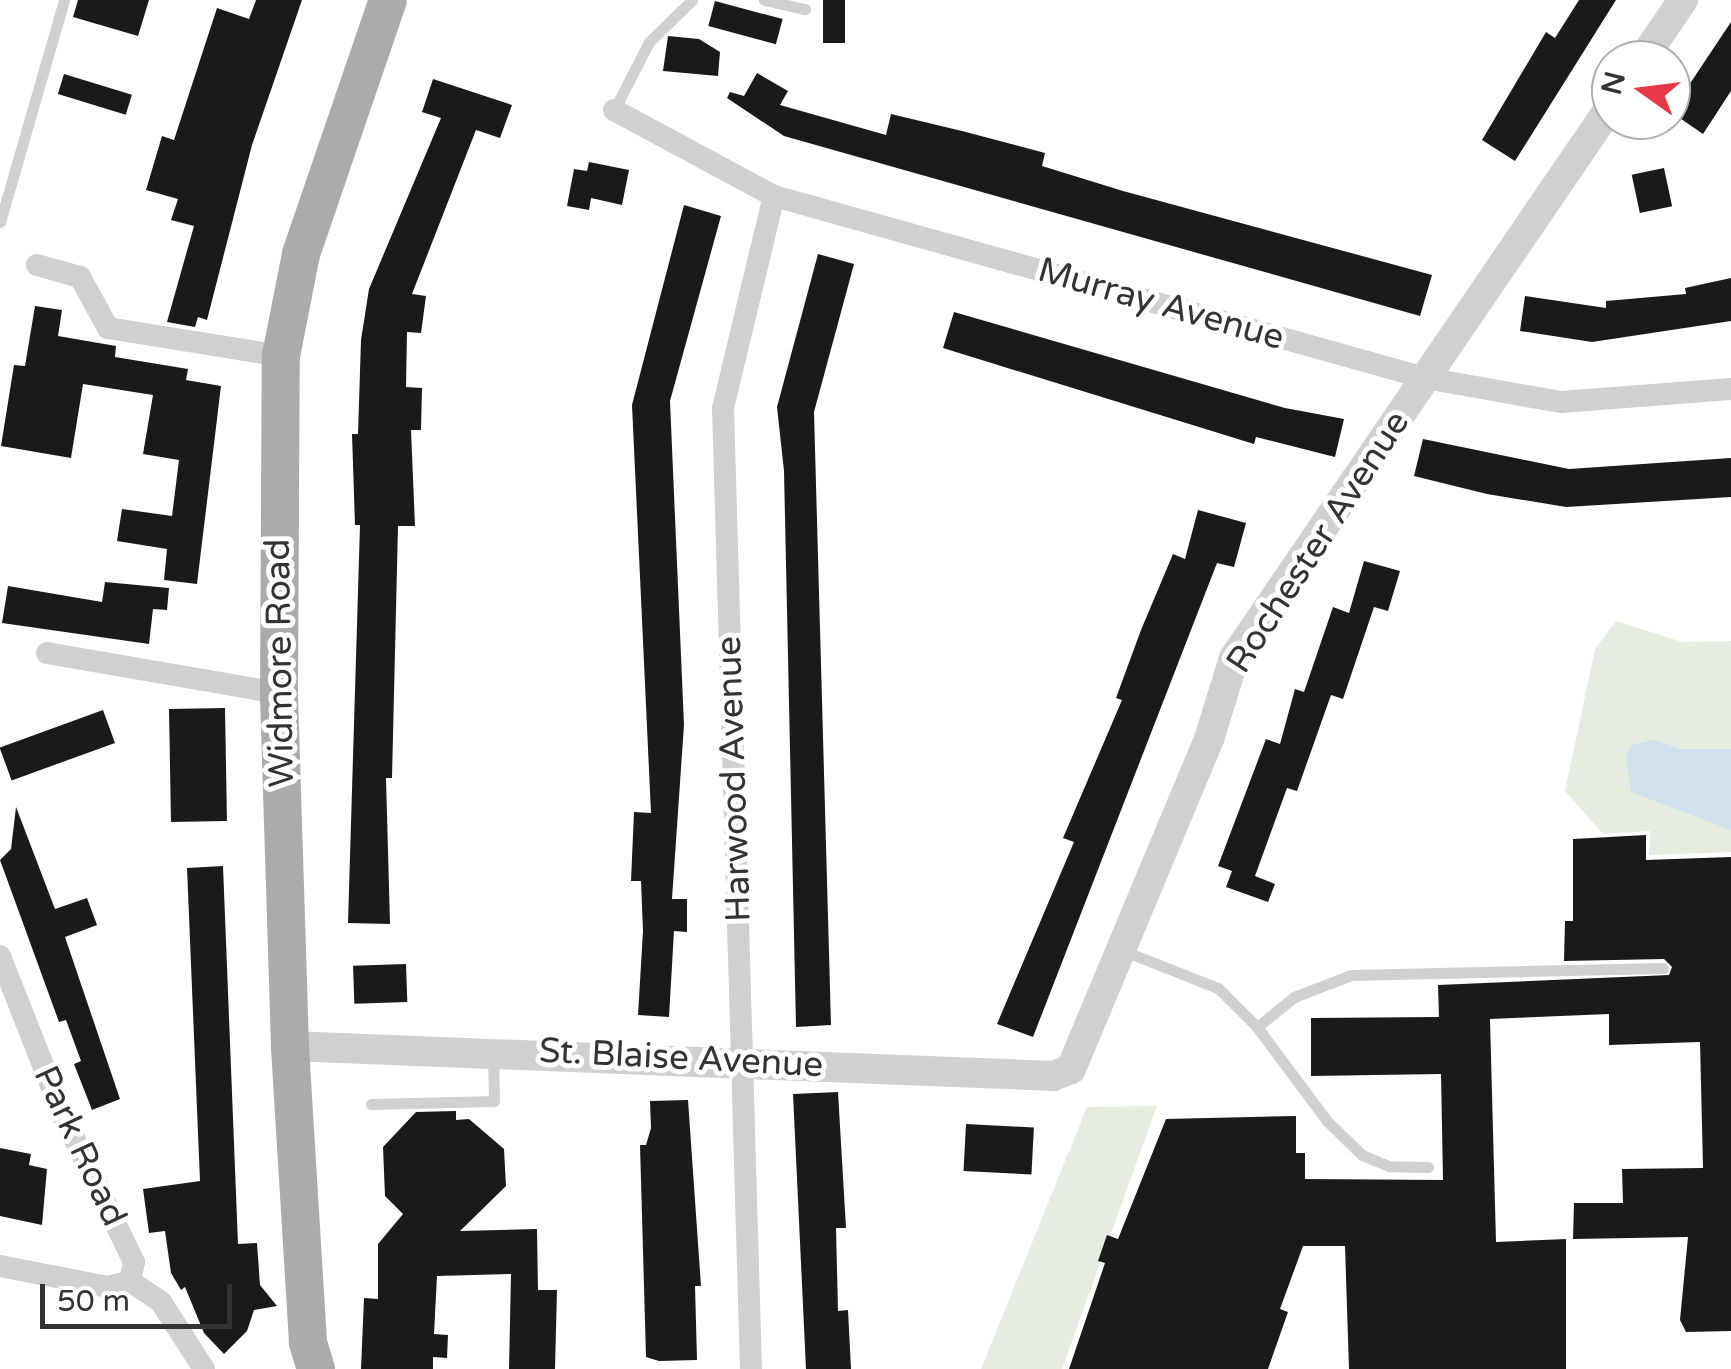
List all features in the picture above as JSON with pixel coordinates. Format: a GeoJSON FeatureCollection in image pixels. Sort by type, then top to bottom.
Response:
{"type":"FeatureCollection","features":[{"type":"Feature","properties":{"kind":"main road","name":"Widmore Road"},"geometry":{"type":"LineString","coordinates":[[309,1360],[290,1046],[279,693],[281,356],[301,254],[388,0]]}},
{"type":"Feature","properties":{"kind":"street"},"geometry":{"type":"LineString","coordinates":[[1656,40],[1683,0]]}},
{"type":"Feature","properties":{"kind":"street","name":"Murray Avenue"},"geometry":{"type":"LineString","coordinates":[[614,110],[774,196],[1425,378],[1561,402],[1731,389]]}},
{"type":"Feature","properties":{"kind":"street","name":"Rochester Avenue"},"geometry":{"type":"LineString","coordinates":[[1071,1070],[1124,951],[1209,739],[1234,658],[1591,135]]}},
{"type":"Feature","properties":{"kind":"street","name":"Harwood Avenue"},"geometry":{"type":"LineString","coordinates":[[751,1369],[723,408],[774,196]]}},
{"type":"Feature","properties":{"kind":"street"},"geometry":{"type":"LineString","coordinates":[[37,264],[80,277],[108,328],[281,356]]}},
{"type":"Feature","properties":{"kind":"street"},"geometry":{"type":"LineString","coordinates":[[47,654],[279,693]]}},
{"type":"Feature","properties":{"kind":"street","name":"Park Road"},"geometry":{"type":"LineString","coordinates":[[0,956],[6,988],[60,1111],[134,1262],[130,1280]]}},
{"type":"Feature","properties":{"kind":"street","name":"St. Blaise Avenue"},"geometry":{"type":"LineString","coordinates":[[290,1046],[493,1049],[1053,1076],[1071,1070]]}},
{"type":"Feature","properties":{"kind":"street"},"geometry":{"type":"LineString","coordinates":[[0,1266],[108,1286],[130,1280],[162,1302],[204,1369]]}},
{"type":"Feature","properties":{"kind":"lane"},"geometry":{"type":"LineString","coordinates":[[0,222],[64,0]]}},
{"type":"Feature","properties":{"kind":"lane"},"geometry":{"type":"LineString","coordinates":[[614,110],[649,42],[692,0]]}},
{"type":"Feature","properties":{"kind":"lane"},"geometry":{"type":"LineString","coordinates":[[764,0],[805,10]]}},
{"type":"Feature","properties":{"kind":"lane"},"geometry":{"type":"LineString","coordinates":[[1124,951],[1218,988],[1257,1027],[1327,1121],[1362,1155],[1389,1166],[1428,1167]]}},
{"type":"Feature","properties":{"kind":"lane"},"geometry":{"type":"LineString","coordinates":[[1257,1027],[1294,997],[1352,976],[1663,968]]}},
{"type":"Feature","properties":{"kind":"lane"},"geometry":{"type":"LineString","coordinates":[[371,1104],[494,1101],[493,1049]]}},
{"type":"Feature","properties":{"kind":"shaded area"},"geometry":{"type":"Polygon","coordinates":[[[1616,621],[1682,642],[1731,641],[1731,852],[1649,855],[1650,831],[1603,834],[1565,791],[1595,649],[1616,621]]]}},
{"type":"Feature","properties":{"kind":"shaded area"},"geometry":{"type":"Polygon","coordinates":[[[1157,1106],[1062,1369],[981,1369],[1087,1107],[1157,1106]]]}},
{"type":"Feature","properties":{"kind":"water"},"geometry":{"type":"Polygon","coordinates":[[[1654,740],[1681,749],[1731,749],[1731,830],[1631,792],[1626,755],[1632,745],[1654,740]]]}},
{"type":"Feature","properties":{"kind":"building"},"geometry":{"type":"Polygon","coordinates":[[[78,0],[149,0],[138,36],[73,17],[78,0]]]}},
{"type":"Feature","properties":{"kind":"building"},"geometry":{"type":"Polygon","coordinates":[[[256,0],[302,0],[252,145],[207,320],[198,317],[195,327],[167,322],[194,226],[171,220],[178,199],[146,190],[162,136],[174,140],[217,8],[249,19],[256,0]]]}},
{"type":"Feature","properties":{"kind":"building"},"geometry":{"type":"Polygon","coordinates":[[[823,0],[845,0],[845,43],[823,43],[823,0]]]}},
{"type":"Feature","properties":{"kind":"building"},"geometry":{"type":"Polygon","coordinates":[[[1579,0],[1616,0],[1515,161],[1482,140],[1546,32],[1555,38],[1579,0]]]}},
{"type":"Feature","properties":{"kind":"building"},"geometry":{"type":"Polygon","coordinates":[[[715,1],[783,19],[776,44],[708,26],[715,1]]]}},
{"type":"Feature","properties":{"kind":"building"},"geometry":{"type":"Polygon","coordinates":[[[1731,22],[1731,91],[1703,134],[1691,126],[1691,82],[1731,22]]]}},
{"type":"Feature","properties":{"kind":"building"},"geometry":{"type":"Polygon","coordinates":[[[668,36],[699,39],[720,52],[718,76],[663,71],[668,36]]]}},
{"type":"Feature","properties":{"kind":"building"},"geometry":{"type":"Polygon","coordinates":[[[757,73],[788,91],[780,105],[886,135],[891,114],[962,131],[1045,153],[1042,166],[1123,191],[1432,275],[1420,316],[784,136],[727,98],[730,92],[744,96],[757,73]]]}},
{"type":"Feature","properties":{"kind":"building"},"geometry":{"type":"Polygon","coordinates":[[[64,74],[132,95],[126,115],[58,94],[64,74]]]}},
{"type":"Feature","properties":{"kind":"building"},"geometry":{"type":"Polygon","coordinates":[[[433,79],[512,105],[500,138],[476,130],[412,294],[426,296],[421,333],[407,332],[406,387],[422,388],[421,430],[411,430],[415,526],[398,526],[392,778],[386,778],[390,924],[348,923],[360,525],[355,525],[352,434],[358,434],[361,340],[369,289],[441,118],[422,112],[433,79]]]}},
{"type":"Feature","properties":{"kind":"building"},"geometry":{"type":"Polygon","coordinates":[[[589,162],[629,170],[622,205],[591,198],[589,210],[567,206],[574,169],[587,171],[589,162]]]}},
{"type":"Feature","properties":{"kind":"building"},"geometry":{"type":"Polygon","coordinates":[[[1664,168],[1672,206],[1640,213],[1632,175],[1664,168]]]}},
{"type":"Feature","properties":{"kind":"building"},"geometry":{"type":"Polygon","coordinates":[[[684,205],[721,216],[670,401],[684,725],[672,899],[687,899],[687,932],[674,931],[669,1017],[638,1015],[643,931],[641,881],[631,881],[634,812],[651,813],[632,405],[684,205]]]}},
{"type":"Feature","properties":{"kind":"building"},"geometry":{"type":"Polygon","coordinates":[[[818,254],[854,264],[814,412],[831,1025],[796,1027],[784,471],[777,407],[818,254]]]}},
{"type":"Feature","properties":{"kind":"building"},"geometry":{"type":"Polygon","coordinates":[[[1731,278],[1731,321],[1592,342],[1520,331],[1525,296],[1606,308],[1606,301],[1686,294],[1685,288],[1731,278]]]}},
{"type":"Feature","properties":{"kind":"building"},"geometry":{"type":"Polygon","coordinates":[[[35,306],[62,310],[58,336],[116,346],[115,357],[188,369],[186,380],[221,386],[197,584],[164,580],[167,549],[117,541],[122,509],[172,516],[179,460],[143,454],[153,395],[83,384],[71,458],[1,446],[14,365],[25,366],[35,306]]]}},
{"type":"Feature","properties":{"kind":"building"},"geometry":{"type":"Polygon","coordinates":[[[954,312],[1285,408],[1344,419],[1335,457],[1256,437],[1254,444],[943,348],[954,312]]]}},
{"type":"Feature","properties":{"kind":"building"},"geometry":{"type":"Polygon","coordinates":[[[1423,439],[1569,469],[1731,458],[1731,497],[1566,507],[1487,494],[1414,476],[1423,439]]]}},
{"type":"Feature","properties":{"kind":"building"},"geometry":{"type":"Polygon","coordinates":[[[1198,510],[1246,523],[1234,567],[1217,563],[1033,1037],[997,1024],[1074,842],[1063,838],[1122,700],[1116,698],[1141,630],[1173,554],[1185,559],[1198,510]]]}},
{"type":"Feature","properties":{"kind":"building"},"geometry":{"type":"Polygon","coordinates":[[[1364,561],[1400,571],[1388,611],[1374,607],[1343,699],[1331,695],[1297,791],[1287,788],[1255,876],[1275,884],[1268,902],[1226,887],[1232,871],[1218,866],[1266,739],[1280,744],[1295,689],[1304,692],[1333,607],[1349,613],[1364,561]]]}},
{"type":"Feature","properties":{"kind":"building"},"geometry":{"type":"Polygon","coordinates":[[[105,582],[169,588],[167,610],[153,609],[149,644],[2,623],[8,586],[102,602],[105,582]]]}},
{"type":"Feature","properties":{"kind":"building"},"geometry":{"type":"Polygon","coordinates":[[[225,708],[227,821],[171,822],[169,709],[225,708]]]}},
{"type":"Feature","properties":{"kind":"building"},"geometry":{"type":"Polygon","coordinates":[[[103,710],[115,743],[12,781],[0,747],[103,710]]]}},
{"type":"Feature","properties":{"kind":"building"},"geometry":{"type":"Polygon","coordinates":[[[16,807],[55,909],[87,898],[97,925],[65,937],[120,1099],[92,1110],[74,1064],[81,1061],[66,1020],[59,1022],[0,860],[11,849],[16,807]]]}},
{"type":"Feature","properties":{"kind":"building"},"geometry":{"type":"Polygon","coordinates":[[[1646,835],[1646,860],[1731,857],[1731,1331],[1686,1332],[1680,1320],[1688,1237],[1573,1239],[1574,1203],[1623,1203],[1622,1169],[1703,1168],[1700,1042],[1609,1045],[1609,1014],[1490,1019],[1496,1242],[1566,1239],[1566,1369],[1349,1369],[1345,1246],[1303,1246],[1280,1309],[1288,1312],[1268,1369],[1069,1369],[1105,1263],[1098,1261],[1107,1235],[1118,1239],[1166,1119],[1296,1116],[1296,1153],[1305,1153],[1305,1179],[1443,1180],[1441,1074],[1311,1076],[1311,1018],[1439,1017],[1438,985],[1669,975],[1672,967],[1664,959],[1564,961],[1565,921],[1573,921],[1573,839],[1646,835]]]}},
{"type":"Feature","properties":{"kind":"building"},"geometry":{"type":"Polygon","coordinates":[[[223,866],[238,1244],[257,1243],[260,1285],[277,1306],[254,1310],[247,1331],[224,1354],[204,1333],[185,1287],[181,1290],[171,1273],[165,1231],[149,1233],[143,1189],[200,1181],[187,868],[223,866]]]}},
{"type":"Feature","properties":{"kind":"building"},"geometry":{"type":"Polygon","coordinates":[[[406,964],[407,1002],[354,1004],[353,966],[406,964]]]}},
{"type":"Feature","properties":{"kind":"building"},"geometry":{"type":"Polygon","coordinates":[[[838,1092],[846,1228],[836,1228],[838,1311],[848,1310],[851,1369],[806,1369],[793,1094],[838,1092]]]}},
{"type":"Feature","properties":{"kind":"building"},"geometry":{"type":"Polygon","coordinates":[[[688,1100],[701,1286],[695,1286],[697,1360],[659,1361],[646,1357],[640,1145],[646,1145],[651,1128],[650,1101],[688,1100]]]}},
{"type":"Feature","properties":{"kind":"building"},"geometry":{"type":"Polygon","coordinates":[[[456,1111],[456,1120],[469,1119],[504,1149],[506,1186],[460,1231],[537,1229],[538,1290],[557,1290],[555,1369],[509,1369],[511,1274],[437,1276],[434,1334],[448,1335],[447,1358],[433,1357],[433,1369],[361,1369],[364,1298],[378,1299],[378,1244],[403,1214],[385,1196],[383,1147],[416,1112],[456,1111]]]}},
{"type":"Feature","properties":{"kind":"building"},"geometry":{"type":"Polygon","coordinates":[[[966,1124],[1034,1128],[1031,1174],[964,1171],[966,1124]]]}},
{"type":"Feature","properties":{"kind":"building"},"geometry":{"type":"Polygon","coordinates":[[[0,1148],[31,1154],[29,1165],[47,1169],[42,1225],[0,1216],[0,1148]]]}}]}
